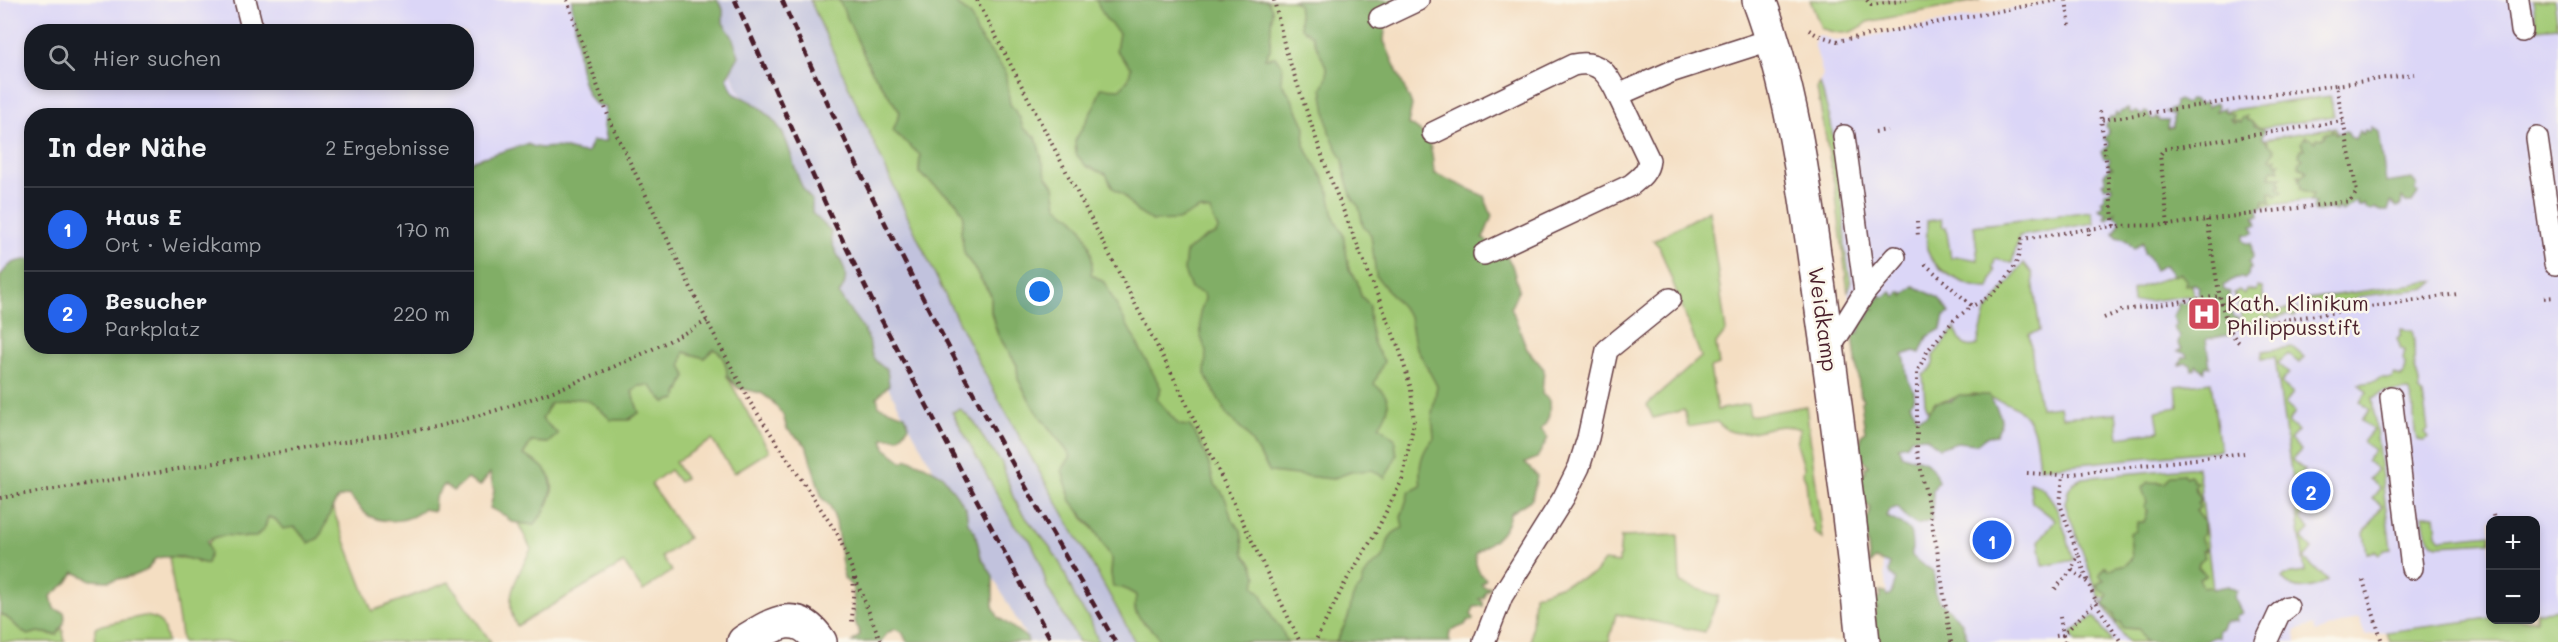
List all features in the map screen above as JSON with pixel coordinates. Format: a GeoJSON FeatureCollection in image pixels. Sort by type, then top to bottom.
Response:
{"type":"FeatureCollection","features":[{"type":"Feature","properties":{"kind":"street","name":"Weidkamp"},"geometry":{"type":"LineString","coordinates":[[1759,0],[1787,87],[1797,137],[1828,351],[1863,642]]}},
{"type":"Feature","properties":{"kind":"street"},"geometry":{"type":"LineString","coordinates":[[744,642],[768,627],[789,621],[805,625],[812,630],[820,642]]}},
{"type":"Feature","properties":{"kind":"lane"},"geometry":{"type":"LineString","coordinates":[[245,0],[251,24]]}},
{"type":"Feature","properties":{"kind":"lane"},"geometry":{"type":"LineString","coordinates":[[1380,18],[1418,0]]}},
{"type":"Feature","properties":{"kind":"lane"},"geometry":{"type":"LineString","coordinates":[[2518,0],[2522,31]]}},
{"type":"Feature","properties":{"kind":"lane"},"geometry":{"type":"LineString","coordinates":[[1618,94],[1673,71],[1773,39]]}},
{"type":"Feature","properties":{"kind":"lane"},"geometry":{"type":"LineString","coordinates":[[1433,133],[1581,63],[1596,65],[1604,69],[1649,160],[1647,171],[1631,185],[1484,254]]}},
{"type":"Feature","properties":{"kind":"lane"},"geometry":{"type":"LineString","coordinates":[[1844,136],[1865,292]]}},
{"type":"Feature","properties":{"kind":"lane"},"geometry":{"type":"LineString","coordinates":[[2537,138],[2554,264]]}},
{"type":"Feature","properties":{"kind":"lane"},"geometry":{"type":"LineString","coordinates":[[1828,351],[1865,292],[1894,257]]}},
{"type":"Feature","properties":{"kind":"lane"},"geometry":{"type":"LineString","coordinates":[[1484,642],[1502,596],[1564,497],[1579,467],[1588,438],[1607,350],[1670,299]]}},
{"type":"Feature","properties":{"kind":"lane"},"geometry":{"type":"LineString","coordinates":[[2391,397],[2412,568]]}},
{"type":"Feature","properties":{"kind":"lane"},"geometry":{"type":"LineString","coordinates":[[2266,642],[2279,614],[2288,607]]}},
{"type":"Feature","properties":{"kind":"path"},"geometry":{"type":"LineString","coordinates":[[567,0],[610,121],[707,321],[750,402],[837,535],[881,642]]}},
{"type":"Feature","properties":{"kind":"path"},"geometry":{"type":"LineString","coordinates":[[977,0],[1179,388],[1300,642]]}},
{"type":"Feature","properties":{"kind":"path"},"geometry":{"type":"LineString","coordinates":[[1274,0],[1285,48],[1327,170],[1400,351],[1411,389],[1414,422],[1402,480],[1374,536],[1346,581],[1315,642]]}},
{"type":"Feature","properties":{"kind":"path"},"geometry":{"type":"LineString","coordinates":[[1867,0],[1871,5],[1878,6],[1907,0]]}},
{"type":"Feature","properties":{"kind":"path"},"geometry":{"type":"LineString","coordinates":[[1809,30],[1837,41],[2058,0]]}},
{"type":"Feature","properties":{"kind":"path"},"geometry":{"type":"LineString","coordinates":[[2066,0],[2070,27]]}},
{"type":"Feature","properties":{"kind":"path"},"geometry":{"type":"LineString","coordinates":[[2101,120],[2414,74]]}},
{"type":"Feature","properties":{"kind":"path"},"geometry":{"type":"LineString","coordinates":[[1951,642],[1939,561],[1917,450],[1917,372],[1928,350],[1954,320],[1972,306],[1990,297],[2016,263],[2022,239],[2114,226],[2168,225],[2350,201],[2357,192],[2336,85]]}},
{"type":"Feature","properties":{"kind":"path"},"geometry":{"type":"LineString","coordinates":[[2100,111],[2114,226]]}},
{"type":"Feature","properties":{"kind":"path"},"geometry":{"type":"LineString","coordinates":[[2168,225],[2160,155],[2164,149],[2343,121]]}},
{"type":"Feature","properties":{"kind":"path"},"geometry":{"type":"LineString","coordinates":[[2207,220],[2220,296],[2229,328],[2235,340],[2241,344]]}},
{"type":"Feature","properties":{"kind":"path"},"geometry":{"type":"LineString","coordinates":[[1917,221],[1918,241]]}},
{"type":"Feature","properties":{"kind":"path"},"geometry":{"type":"LineString","coordinates":[[2089,229],[2089,235]]}},
{"type":"Feature","properties":{"kind":"path"},"geometry":{"type":"LineString","coordinates":[[1920,260],[1972,306]]}},
{"type":"Feature","properties":{"kind":"path"},"geometry":{"type":"LineString","coordinates":[[2229,328],[2457,294]]}},
{"type":"Feature","properties":{"kind":"path"},"geometry":{"type":"LineString","coordinates":[[2104,318],[2123,310],[2220,296]]}},
{"type":"Feature","properties":{"kind":"path"},"geometry":{"type":"LineString","coordinates":[[2544,298],[2558,296]]}},
{"type":"Feature","properties":{"kind":"path"},"geometry":{"type":"LineString","coordinates":[[2410,310],[2411,301]]}},
{"type":"Feature","properties":{"kind":"path"},"geometry":{"type":"LineString","coordinates":[[0,498],[435,427],[486,415],[608,370],[663,345],[707,321]]}},
{"type":"Feature","properties":{"kind":"path"},"geometry":{"type":"LineString","coordinates":[[2027,473],[2063,475],[2244,453]]}},
{"type":"Feature","properties":{"kind":"path"},"geometry":{"type":"LineString","coordinates":[[2063,475],[2059,491],[2060,504],[2088,583],[2096,601],[2121,642]]}},
{"type":"Feature","properties":{"kind":"path"},"geometry":{"type":"LineString","coordinates":[[2055,589],[2072,570],[2078,555]]}},
{"type":"Feature","properties":{"kind":"path"},"geometry":{"type":"LineString","coordinates":[[2072,570],[2088,583]]}},
{"type":"Feature","properties":{"kind":"path"},"geometry":{"type":"LineString","coordinates":[[852,631],[854,574]]}},
{"type":"Feature","properties":{"kind":"path"},"geometry":{"type":"LineString","coordinates":[[2363,580],[2382,642]]}},
{"type":"Feature","properties":{"kind":"path"},"geometry":{"type":"LineString","coordinates":[[2056,636],[2063,635],[2096,601]]}},
{"type":"Feature","properties":{"kind":"path"},"geometry":{"type":"LineString","coordinates":[[2060,617],[2065,642]]}},
{"type":"Feature","properties":{"kind":"shaded area"},"geometry":{"type":"Polygon","coordinates":[[[0,0],[703,0],[725,61],[754,123],[474,192],[474,108],[24,108],[24,293],[0,298],[0,0]]]}},
{"type":"Feature","properties":{"kind":"shaded area"},"geometry":{"type":"Polygon","coordinates":[[[703,0],[811,0],[985,373],[1090,557],[1135,642],[1029,642],[804,235],[722,52],[703,0]]]}},
{"type":"Feature","properties":{"kind":"shaded area","name":"Kath. Klinikum Philippusstift"},"geometry":{"type":"Polygon","coordinates":[[[2058,0],[2558,0],[2558,609],[2540,611],[2540,516],[2486,516],[2486,619],[2365,635],[2359,618],[2316,632],[2313,625],[2295,631],[2296,642],[1893,642],[1835,188],[1817,89],[1823,75],[1814,43],[1817,35],[1837,41],[2058,0]]]}},
{"type":"Feature","properties":{"kind":"green space"},"geometry":{"type":"Polygon","coordinates":[[[572,0],[717,0],[723,9],[723,23],[732,36],[739,56],[727,77],[731,88],[735,94],[760,108],[782,132],[801,185],[812,200],[812,213],[831,231],[833,245],[845,275],[839,294],[864,330],[872,355],[887,370],[889,385],[877,397],[879,406],[905,415],[909,426],[899,438],[883,438],[885,448],[903,462],[908,459],[942,475],[966,508],[968,523],[975,532],[981,557],[993,576],[993,606],[998,617],[1027,638],[1028,642],[907,642],[902,632],[895,629],[887,633],[881,642],[852,642],[860,635],[855,621],[853,588],[844,578],[836,522],[830,506],[822,498],[806,445],[787,429],[783,415],[772,401],[761,393],[738,388],[727,376],[724,360],[714,349],[704,358],[684,352],[681,365],[686,376],[676,399],[665,402],[649,385],[639,386],[632,392],[639,413],[628,420],[611,420],[596,406],[584,400],[570,399],[550,404],[542,419],[558,434],[548,443],[531,442],[523,455],[544,469],[551,485],[551,495],[547,505],[534,525],[511,522],[506,516],[490,508],[494,491],[490,473],[480,486],[467,479],[453,491],[444,485],[435,498],[434,511],[423,509],[405,519],[390,521],[369,516],[349,495],[338,498],[319,538],[309,543],[295,527],[283,529],[275,519],[268,517],[265,527],[256,537],[227,535],[207,541],[210,553],[207,564],[182,557],[162,557],[155,559],[147,570],[133,576],[108,581],[91,580],[74,572],[68,582],[51,596],[54,609],[64,612],[65,616],[57,635],[38,632],[28,635],[0,614],[0,277],[6,268],[24,260],[24,354],[474,354],[474,160],[527,144],[538,148],[557,147],[587,153],[592,141],[607,141],[604,126],[606,107],[598,106],[591,99],[582,79],[572,0]]]}},
{"type":"Feature","properties":{"kind":"green space"},"geometry":{"type":"Polygon","coordinates":[[[810,0],[839,0],[870,68],[900,112],[920,155],[919,173],[957,203],[964,216],[961,231],[966,256],[991,295],[991,312],[998,335],[1017,365],[1018,379],[1035,409],[1071,456],[1080,513],[1106,545],[1113,559],[1111,574],[1123,587],[1136,595],[1143,622],[1158,634],[1160,642],[1135,642],[1002,406],[916,234],[810,0]]]}},
{"type":"Feature","properties":{"kind":"green space"},"geometry":{"type":"Polygon","coordinates":[[[839,0],[952,0],[971,16],[977,34],[1005,71],[1010,104],[1020,118],[1023,128],[1036,137],[1046,175],[1054,186],[1057,206],[1074,219],[1084,232],[1091,254],[1091,274],[1104,282],[1161,388],[1157,399],[1179,425],[1190,426],[1202,446],[1214,484],[1226,500],[1232,520],[1241,530],[1244,554],[1252,564],[1257,577],[1254,586],[1262,595],[1287,642],[1160,642],[1156,633],[1137,615],[1136,595],[1123,588],[1113,587],[1112,559],[1094,529],[1071,501],[1062,470],[1071,456],[1035,410],[1018,379],[1017,365],[998,335],[991,312],[991,295],[964,253],[961,231],[964,216],[957,203],[919,173],[920,155],[893,131],[900,112],[870,68],[839,0]]]}},
{"type":"Feature","properties":{"kind":"green space"},"geometry":{"type":"Polygon","coordinates":[[[933,0],[1344,0],[1478,358],[1408,642],[1244,642],[933,0]]]}},
{"type":"Feature","properties":{"kind":"green space"},"geometry":{"type":"Polygon","coordinates":[[[1096,0],[1267,0],[1272,9],[1270,50],[1265,58],[1275,57],[1282,65],[1281,82],[1290,95],[1305,127],[1304,145],[1328,187],[1334,217],[1343,234],[1349,269],[1357,280],[1361,296],[1370,305],[1373,340],[1384,361],[1374,384],[1384,394],[1388,404],[1386,414],[1379,426],[1394,438],[1397,455],[1385,478],[1372,470],[1351,472],[1332,479],[1270,472],[1246,433],[1227,415],[1205,374],[1206,351],[1201,337],[1200,312],[1205,299],[1204,294],[1191,289],[1184,271],[1186,251],[1206,237],[1216,234],[1218,229],[1210,211],[1199,209],[1178,220],[1152,221],[1137,212],[1124,196],[1112,187],[1106,174],[1086,166],[1076,154],[1075,141],[1095,105],[1101,88],[1120,89],[1128,80],[1131,68],[1116,50],[1119,33],[1105,18],[1096,0]]]}},
{"type":"Feature","properties":{"kind":"green space"},"geometry":{"type":"Polygon","coordinates":[[[1292,0],[1396,0],[1391,22],[1385,29],[1384,41],[1412,105],[1408,124],[1426,138],[1434,173],[1484,196],[1492,216],[1483,239],[1504,252],[1512,265],[1519,289],[1511,307],[1527,349],[1544,369],[1542,394],[1549,400],[1549,413],[1541,429],[1548,438],[1537,458],[1525,463],[1537,476],[1532,499],[1510,513],[1502,533],[1476,553],[1477,568],[1486,579],[1481,584],[1491,587],[1485,592],[1484,598],[1479,599],[1483,602],[1483,606],[1474,607],[1471,615],[1474,618],[1472,621],[1468,620],[1465,625],[1450,631],[1451,642],[1336,642],[1348,617],[1354,595],[1361,587],[1366,574],[1382,559],[1392,534],[1403,528],[1401,517],[1409,492],[1421,486],[1422,460],[1434,438],[1432,413],[1437,386],[1415,345],[1410,317],[1376,276],[1371,235],[1363,226],[1359,207],[1352,198],[1345,175],[1343,160],[1329,132],[1322,88],[1327,77],[1327,69],[1312,36],[1301,28],[1298,4],[1292,0]]]}},
{"type":"Feature","properties":{"kind":"green space"},"geometry":{"type":"Polygon","coordinates":[[[1810,0],[1980,0],[1867,22],[1856,30],[1845,33],[1821,28],[1810,0]]]}},
{"type":"Feature","properties":{"kind":"green space"},"geometry":{"type":"Polygon","coordinates":[[[2533,0],[2554,0],[2558,27],[2537,29],[2533,0]]]}},
{"type":"Feature","properties":{"kind":"green space"},"geometry":{"type":"Polygon","coordinates":[[[1820,83],[1831,123],[1844,214],[1845,248],[1851,284],[1848,293],[1835,188],[1817,89],[1820,83]]]}},
{"type":"Feature","properties":{"kind":"green space"},"geometry":{"type":"Polygon","coordinates":[[[2330,96],[2334,116],[2260,128],[2246,119],[2240,122],[2233,121],[2224,111],[2330,96]]]}},
{"type":"Feature","properties":{"kind":"green space"},"geometry":{"type":"Polygon","coordinates":[[[2179,100],[2185,104],[2190,100],[2196,101],[2199,105],[2206,102],[2208,107],[2215,102],[2218,105],[2216,111],[2225,107],[2224,111],[2233,114],[2233,119],[2230,119],[2235,123],[2237,120],[2241,122],[2242,118],[2247,116],[2246,119],[2254,126],[2265,130],[2262,137],[2275,150],[2270,158],[2272,160],[2276,158],[2276,163],[2280,162],[2278,167],[2280,170],[2272,169],[2270,177],[2282,177],[2278,181],[2281,184],[2278,187],[2283,191],[2276,196],[2270,192],[2271,202],[2264,200],[2263,206],[2258,208],[2259,216],[2254,216],[2257,225],[2252,226],[2254,232],[2249,235],[2245,234],[2243,240],[2251,243],[2253,258],[2249,262],[2251,269],[2249,269],[2248,276],[2244,279],[2235,278],[2223,286],[2224,290],[2230,292],[2228,300],[2233,306],[2230,309],[2233,317],[2238,318],[2233,334],[2206,339],[2210,367],[2206,366],[2204,371],[2196,365],[2192,370],[2191,365],[2186,363],[2180,365],[2183,358],[2187,357],[2186,354],[2178,351],[2182,349],[2178,344],[2180,337],[2173,327],[2177,324],[2173,317],[2178,308],[2178,302],[2185,304],[2191,301],[2192,296],[2200,295],[2199,287],[2195,284],[2186,285],[2187,281],[2180,273],[2174,276],[2165,265],[2155,270],[2144,253],[2143,242],[2134,249],[2125,239],[2117,237],[2114,233],[2120,223],[2114,216],[2115,212],[2107,219],[2104,216],[2107,213],[2099,208],[2103,205],[2101,200],[2104,199],[2104,194],[2113,188],[2112,185],[2105,187],[2102,183],[2106,181],[2104,175],[2109,168],[2112,168],[2108,164],[2109,158],[2104,158],[2101,152],[2109,146],[2109,142],[2104,139],[2109,133],[2106,126],[2110,118],[2114,117],[2116,112],[2119,115],[2120,112],[2128,109],[2131,114],[2136,111],[2142,116],[2145,112],[2148,113],[2151,119],[2155,119],[2156,116],[2159,121],[2168,121],[2167,128],[2173,127],[2173,115],[2166,112],[2174,108],[2175,102],[2179,100]]]}},
{"type":"Feature","properties":{"kind":"green space"},"geometry":{"type":"Polygon","coordinates":[[[2335,127],[2337,134],[2331,132],[2316,142],[2312,140],[2304,146],[2301,162],[2307,171],[2306,174],[2299,176],[2301,183],[2313,194],[2310,200],[2263,206],[2264,200],[2269,198],[2269,192],[2273,192],[2277,187],[2277,177],[2269,178],[2272,169],[2279,163],[2269,158],[2268,141],[2265,139],[2335,127]]]}},
{"type":"Feature","properties":{"kind":"green space"},"geometry":{"type":"Polygon","coordinates":[[[2371,127],[2379,132],[2386,183],[2412,179],[2417,185],[2418,194],[2412,203],[2406,203],[2402,198],[2401,205],[2397,207],[2391,202],[2388,211],[2378,211],[2375,208],[2366,209],[2364,204],[2361,207],[2357,205],[2357,201],[2342,211],[2339,207],[2336,211],[2329,209],[2316,212],[2313,209],[2315,203],[2310,201],[2313,194],[2300,189],[2301,183],[2298,181],[2301,178],[2298,175],[2304,175],[2307,171],[2299,166],[2299,162],[2303,159],[2299,156],[2300,149],[2304,149],[2301,143],[2306,136],[2307,139],[2311,138],[2316,142],[2317,138],[2322,139],[2325,136],[2324,133],[2331,132],[2332,129],[2336,134],[2347,131],[2350,137],[2355,139],[2359,131],[2363,134],[2365,130],[2371,132],[2371,127]]]}},
{"type":"Feature","properties":{"kind":"green space"},"geometry":{"type":"Polygon","coordinates":[[[1709,210],[1726,331],[1716,344],[1719,365],[1710,368],[1717,410],[1748,404],[1750,416],[1806,406],[1823,539],[1814,532],[1814,525],[1809,516],[1804,467],[1797,444],[1800,429],[1789,426],[1736,433],[1726,430],[1717,422],[1688,427],[1684,410],[1653,418],[1647,405],[1701,357],[1659,246],[1653,241],[1709,210]]]}},
{"type":"Feature","properties":{"kind":"green space"},"geometry":{"type":"Polygon","coordinates":[[[2091,211],[2094,223],[2019,236],[2012,263],[1995,259],[1993,268],[1995,271],[1989,288],[1971,285],[1952,277],[1936,264],[1927,249],[1927,221],[1941,219],[1943,227],[1946,227],[1951,258],[1955,256],[1978,260],[1974,226],[2091,211]]]}},
{"type":"Feature","properties":{"kind":"green space"},"geometry":{"type":"Polygon","coordinates":[[[2024,263],[2032,273],[2040,331],[2029,334],[2040,408],[2060,406],[2062,417],[2116,413],[2119,437],[2159,431],[2156,411],[2178,407],[2176,386],[2211,382],[2220,450],[2039,468],[2031,425],[2019,410],[2010,405],[1974,394],[1935,402],[1928,411],[1923,375],[1932,367],[1933,356],[1955,328],[1965,345],[1977,345],[1986,312],[2024,263]]]}},
{"type":"Feature","properties":{"kind":"green space"},"geometry":{"type":"Polygon","coordinates":[[[2180,273],[2188,281],[2186,284],[2192,285],[2194,295],[2133,303],[2132,290],[2180,273]]]}},
{"type":"Feature","properties":{"kind":"green space"},"geometry":{"type":"Polygon","coordinates":[[[2436,281],[2428,288],[2362,296],[2350,301],[2341,301],[2331,308],[2318,307],[2312,311],[2305,307],[2309,307],[2308,299],[2436,281]]]}},
{"type":"Feature","properties":{"kind":"green space"},"geometry":{"type":"Polygon","coordinates":[[[1914,286],[1939,298],[1950,313],[1944,316],[1941,329],[1927,337],[1920,353],[1914,351],[1903,355],[1908,380],[1914,393],[1910,404],[1918,418],[1926,415],[1935,402],[1952,401],[1959,395],[1989,395],[2001,418],[1996,435],[1988,436],[1976,444],[1957,442],[1939,448],[1926,437],[1911,438],[1907,444],[1898,446],[1902,456],[1916,458],[1929,464],[1935,474],[1938,481],[1933,490],[1932,520],[1917,525],[1906,518],[1898,507],[1889,510],[1886,516],[1909,530],[1912,539],[1912,556],[1934,571],[1934,591],[1938,600],[1961,621],[1969,642],[1875,642],[1875,612],[1878,607],[1875,609],[1875,598],[1880,598],[1880,591],[1885,592],[1887,596],[1891,594],[1896,580],[1889,573],[1890,564],[1875,559],[1870,564],[1865,520],[1869,516],[1870,507],[1864,504],[1861,474],[1861,472],[1866,472],[1864,467],[1868,465],[1861,458],[1863,454],[1855,445],[1861,441],[1861,436],[1865,432],[1861,402],[1863,400],[1860,394],[1853,335],[1855,331],[1859,333],[1860,324],[1865,318],[1868,319],[1870,311],[1875,309],[1871,307],[1880,295],[1884,297],[1891,292],[1896,297],[1899,292],[1903,292],[1903,296],[1914,286]]]}},
{"type":"Feature","properties":{"kind":"green space"},"geometry":{"type":"Polygon","coordinates":[[[2257,287],[2262,288],[2266,313],[2298,308],[2295,316],[2288,314],[2271,319],[2268,315],[2253,322],[2243,322],[2237,310],[2239,305],[2234,293],[2239,290],[2244,294],[2246,289],[2256,291],[2257,287]]]}},
{"type":"Feature","properties":{"kind":"green space"},"geometry":{"type":"Polygon","coordinates":[[[2401,329],[2412,331],[2415,368],[2419,390],[2423,395],[2428,430],[2425,433],[2429,438],[2425,441],[2417,440],[2413,402],[2408,390],[2384,392],[2372,398],[2391,549],[2379,554],[2376,551],[2367,553],[2364,533],[2382,506],[2372,498],[2380,488],[2369,479],[2377,469],[2367,461],[2374,450],[2363,442],[2373,430],[2361,420],[2370,410],[2360,402],[2367,392],[2359,384],[2380,378],[2392,378],[2395,374],[2401,377],[2404,374],[2405,350],[2401,349],[2397,338],[2401,335],[2401,329]]]}},
{"type":"Feature","properties":{"kind":"green space"},"geometry":{"type":"Polygon","coordinates":[[[2292,347],[2304,357],[2299,363],[2288,354],[2278,363],[2289,373],[2281,383],[2293,393],[2285,403],[2295,412],[2288,422],[2298,431],[2290,440],[2301,450],[2292,460],[2304,470],[2296,481],[2305,490],[2297,500],[2308,509],[2300,518],[2310,529],[2302,539],[2312,549],[2304,559],[2328,580],[2310,588],[2292,586],[2282,578],[2285,575],[2305,572],[2275,357],[2261,359],[2263,351],[2292,347]]]}},
{"type":"Feature","properties":{"kind":"green space"},"geometry":{"type":"Polygon","coordinates":[[[713,349],[720,352],[727,367],[727,376],[769,451],[734,473],[712,440],[675,462],[685,478],[679,482],[670,470],[651,484],[688,538],[662,557],[672,571],[643,591],[624,563],[517,626],[511,606],[511,596],[517,577],[531,549],[518,523],[534,525],[547,507],[552,493],[551,479],[545,470],[523,455],[531,442],[548,443],[557,434],[542,419],[550,404],[570,399],[584,400],[596,406],[611,420],[639,413],[632,392],[639,386],[649,385],[665,402],[676,399],[686,376],[681,365],[684,351],[704,358],[713,349]]]}},
{"type":"Feature","properties":{"kind":"green space"},"geometry":{"type":"Polygon","coordinates":[[[960,409],[975,423],[987,444],[1002,463],[1013,497],[1061,565],[1077,602],[1091,621],[1098,642],[1079,642],[1047,587],[1040,561],[1030,540],[1014,525],[952,412],[960,409]]]}},
{"type":"Feature","properties":{"kind":"green space"},"geometry":{"type":"Polygon","coordinates":[[[2198,467],[2213,589],[2202,587],[2198,578],[2202,572],[2198,568],[2202,551],[2206,550],[2200,539],[2196,518],[2201,499],[2192,481],[2186,477],[2165,483],[2158,482],[2148,502],[2147,517],[2131,539],[2132,558],[2125,566],[2116,566],[2109,570],[2105,566],[2099,574],[2104,580],[2108,595],[2105,598],[2099,597],[2065,504],[2068,491],[2073,483],[2082,478],[2198,467]]]}},
{"type":"Feature","properties":{"kind":"green space"},"geometry":{"type":"Polygon","coordinates":[[[2183,474],[2186,477],[2190,475],[2193,478],[2192,481],[2197,482],[2194,487],[2201,499],[2198,503],[2200,507],[2196,511],[2204,521],[2204,534],[2200,537],[2206,550],[2202,551],[2205,557],[2199,562],[2198,567],[2206,575],[2199,578],[2203,587],[2208,586],[2213,589],[2228,586],[2237,591],[2234,597],[2242,613],[2236,616],[2237,621],[2225,622],[2218,630],[2219,637],[2213,637],[2207,641],[2145,642],[2139,629],[2123,628],[2121,622],[2116,623],[2114,614],[2104,605],[2108,594],[2096,585],[2104,580],[2099,575],[2106,566],[2109,570],[2116,566],[2125,566],[2132,558],[2130,533],[2136,531],[2137,522],[2144,522],[2148,511],[2144,506],[2147,502],[2142,488],[2148,482],[2165,483],[2171,475],[2183,474]]]}},
{"type":"Feature","properties":{"kind":"green space"},"geometry":{"type":"Polygon","coordinates":[[[2029,482],[2038,485],[2053,502],[2074,560],[2043,566],[2039,541],[2055,520],[2032,502],[2029,482]]]}},
{"type":"Feature","properties":{"kind":"green space"},"geometry":{"type":"Polygon","coordinates":[[[332,507],[372,611],[449,582],[491,642],[182,642],[169,557],[194,559],[198,563],[205,547],[214,537],[226,534],[244,538],[265,527],[268,517],[295,527],[302,534],[327,523],[327,513],[332,507]]]}},
{"type":"Feature","properties":{"kind":"green space"},"geometry":{"type":"Polygon","coordinates":[[[2423,515],[2435,515],[2437,534],[2441,539],[2486,534],[2486,542],[2438,545],[2430,540],[2425,529],[2423,515]]]}},
{"type":"Feature","properties":{"kind":"green space"},"geometry":{"type":"Polygon","coordinates":[[[1678,535],[1680,583],[1719,596],[1705,632],[1616,614],[1609,642],[1531,642],[1534,595],[1594,574],[1604,561],[1619,563],[1621,537],[1678,535]]]}},
{"type":"Feature","properties":{"kind":"green space"},"geometry":{"type":"Polygon","coordinates":[[[2099,598],[2121,622],[2123,628],[2139,629],[2145,642],[2128,642],[2099,598]]]}},
{"type":"Feature","properties":{"kind":"green space"},"geometry":{"type":"Polygon","coordinates":[[[2558,609],[2558,640],[2550,642],[2390,642],[2387,632],[2486,619],[2486,624],[2540,624],[2540,611],[2558,609]]]}},
{"type":"Feature","properties":{"kind":"green space"},"geometry":{"type":"Polygon","coordinates":[[[0,614],[28,635],[38,632],[54,635],[62,627],[65,642],[0,642],[0,614]]]}},
{"type":"Feature","properties":{"kind":"green space"},"geometry":{"type":"Polygon","coordinates":[[[144,616],[161,623],[167,642],[95,642],[95,628],[144,616]]]}},
{"type":"Feature","properties":{"kind":"green space"},"geometry":{"type":"Polygon","coordinates":[[[2094,616],[2112,642],[2076,642],[2070,634],[2094,616]]]}},
{"type":"Feature","properties":{"kind":"railway"},"geometry":{"type":"LineString","coordinates":[[735,0],[830,214],[881,319],[1052,642]]}},
{"type":"Feature","properties":{"kind":"railway"},"geometry":{"type":"LineString","coordinates":[[782,0],[839,127],[931,314],[997,436],[1115,642]]}},
{"type":"Feature","properties":{"kind":"place","name":"Kath. Klinikum Philippusstift"},"geometry":{"type":"Point","coordinates":[2204,314]}},
{"type":"Feature","properties":{"kind":"place","name":"Besucher"},"geometry":{"type":"Point","coordinates":[2311,491]}},
{"type":"Feature","properties":{"kind":"place","name":"Haus E"},"geometry":{"type":"Point","coordinates":[1992,540]}}]}
